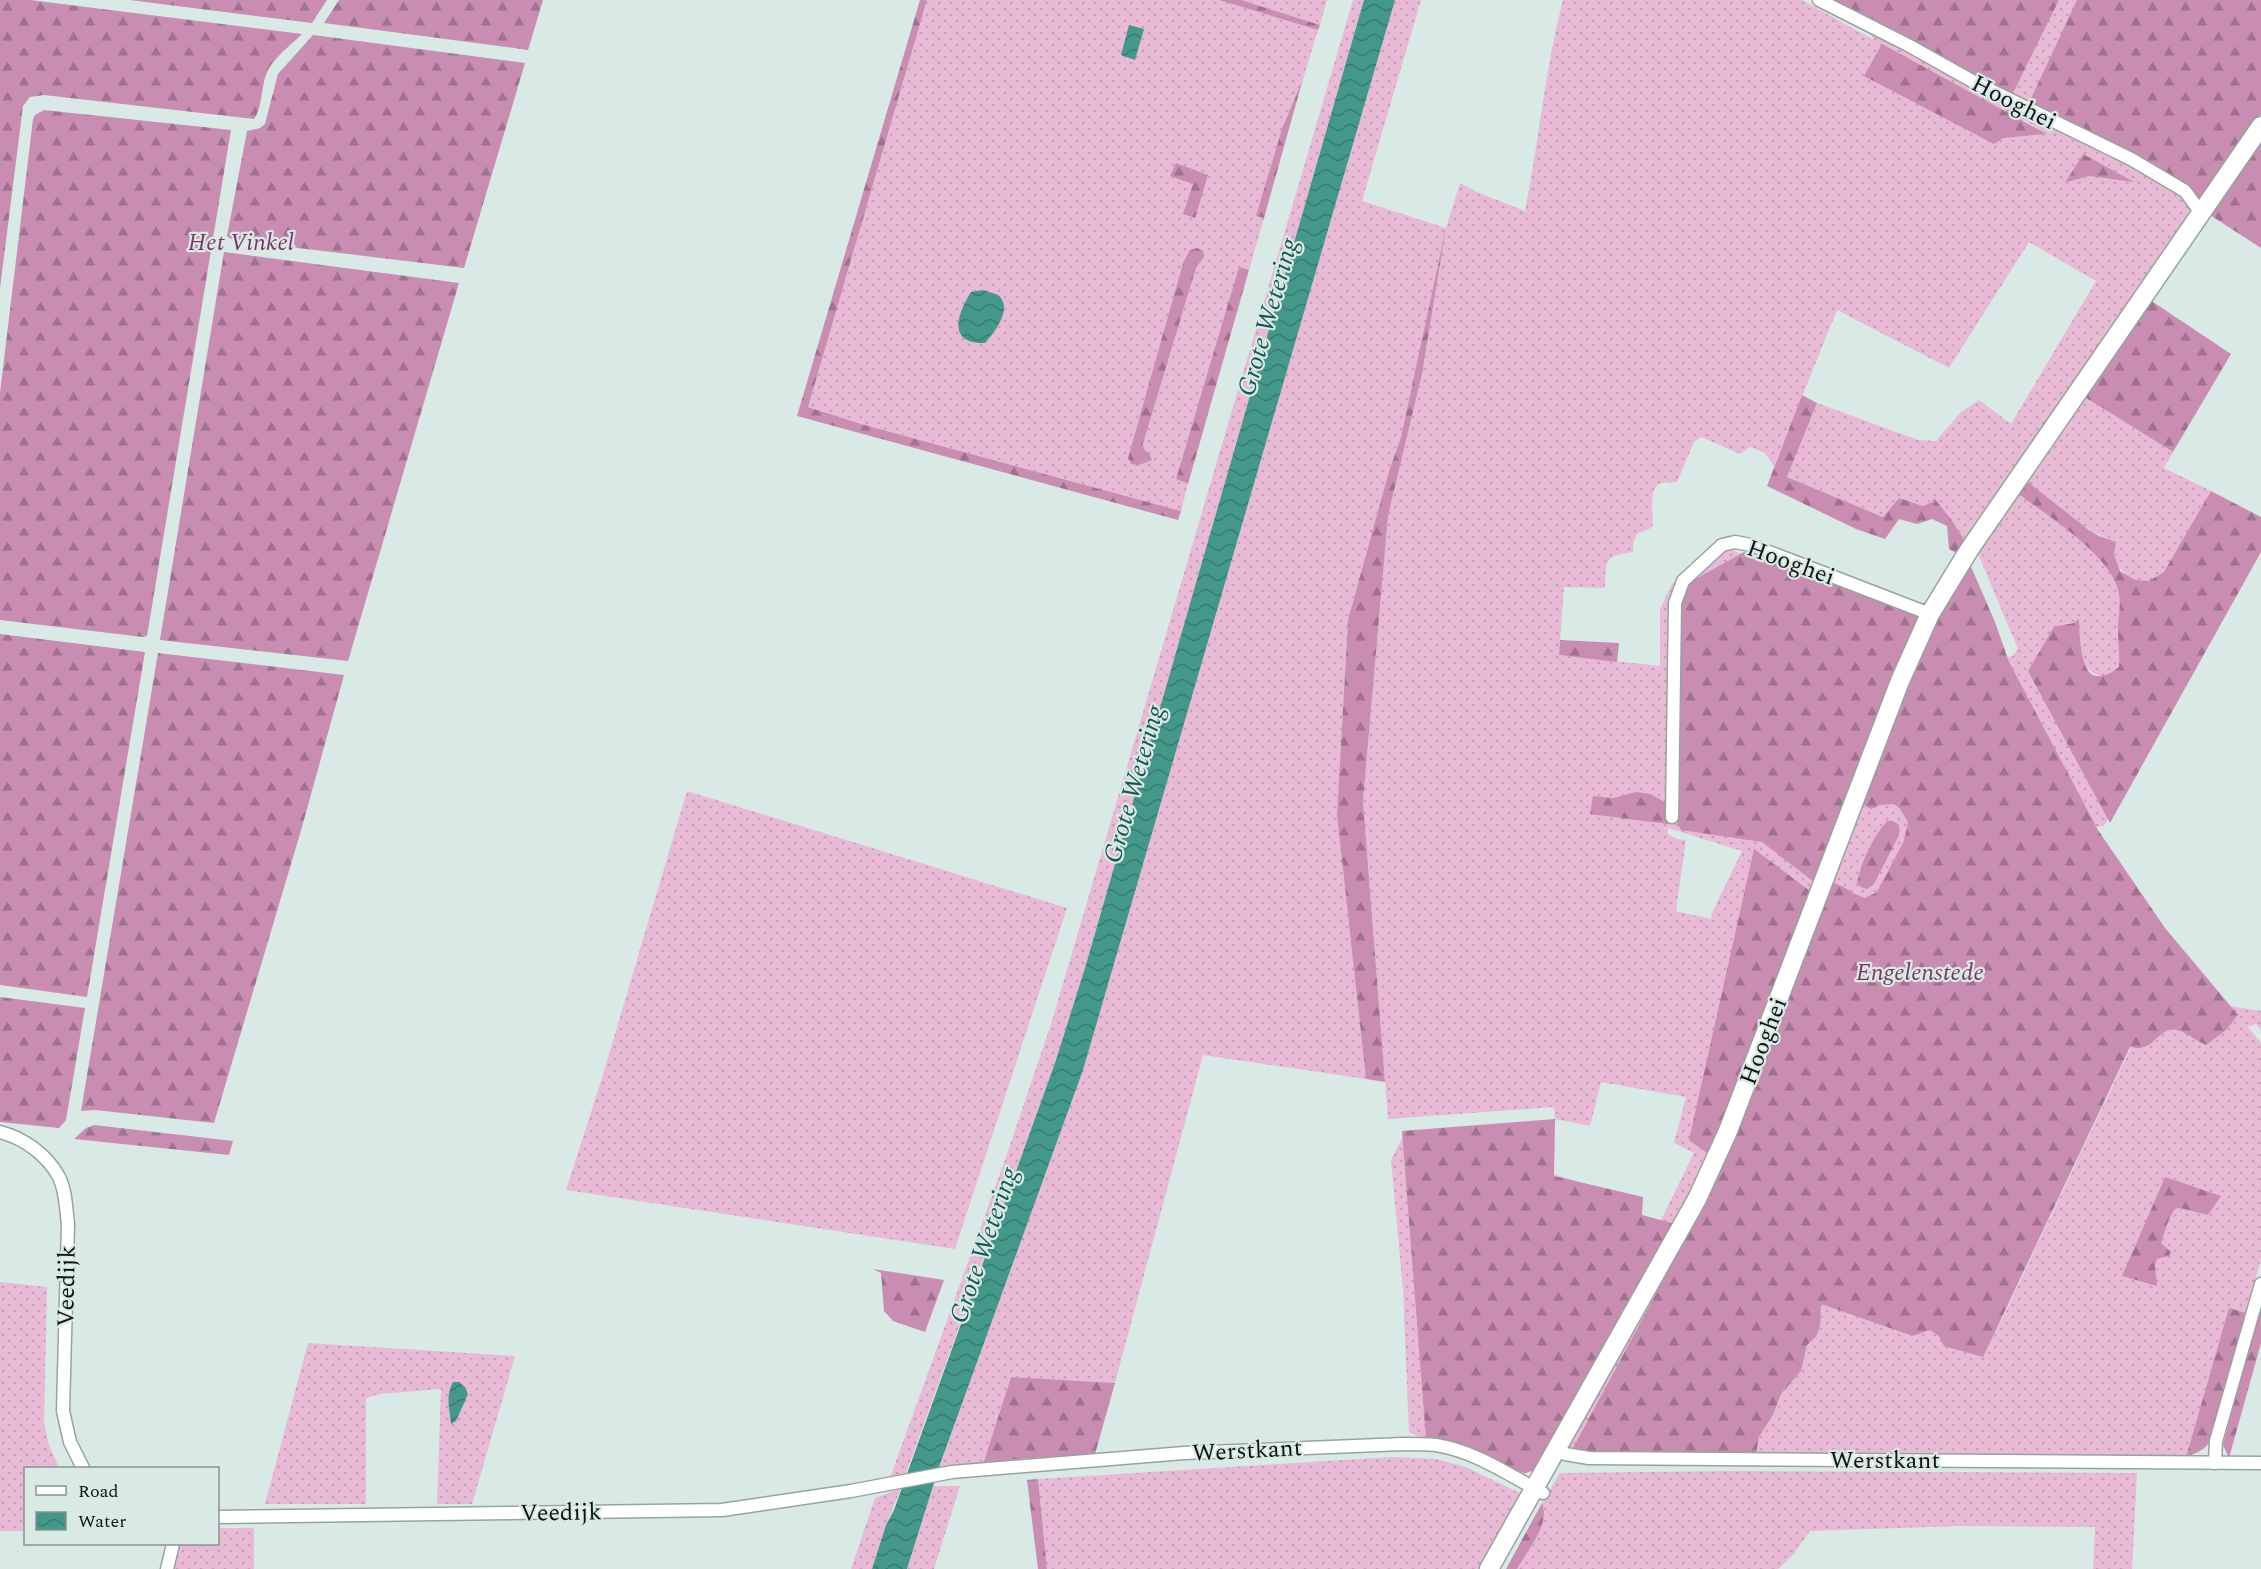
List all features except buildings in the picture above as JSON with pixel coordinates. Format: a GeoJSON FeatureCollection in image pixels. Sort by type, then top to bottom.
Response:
{"type":"FeatureCollection","features":[{"type":"Feature","properties":{"kind":"street","name":"Hooghei"},"geometry":{"type":"LineString","coordinates":[[1819,0],[1908,45],[1974,82],[2131,159],[2185,191],[2201,213]]}},
{"type":"Feature","properties":{"kind":"street","name":"Hooghei"},"geometry":{"type":"LineString","coordinates":[[1489,1569],[1539,1491],[1556,1450],[1697,1199],[1728,1131],[1900,681],[1930,614],[2019,474],[2100,361],[2261,126]]}},
{"type":"Feature","properties":{"kind":"street","name":"Hooghei"},"geometry":{"type":"LineString","coordinates":[[1672,817],[1676,603],[1683,581],[1722,545],[1735,542],[1751,545],[1930,614]]}},
{"type":"Feature","properties":{"kind":"street","name":"Veedijk"},"geometry":{"type":"LineString","coordinates":[[0,1132],[13,1135],[31,1146],[45,1159],[59,1177],[65,1197],[68,1224],[63,1411],[70,1442],[82,1467]]}},
{"type":"Feature","properties":{"kind":"street"},"geometry":{"type":"LineString","coordinates":[[2215,1462],[2216,1441],[2261,1284]]}},
{"type":"Feature","properties":{"kind":"street","name":"Werstkant"},"geometry":{"type":"LineString","coordinates":[[903,1481],[952,1472],[1184,1453],[1403,1444],[1437,1446],[1461,1452],[1489,1463],[1539,1491]]}},
{"type":"Feature","properties":{"kind":"street","name":"Werstkant"},"geometry":{"type":"LineString","coordinates":[[1556,1450],[1589,1458],[2261,1462]]}},
{"type":"Feature","properties":{"kind":"street","name":"Veedijk"},"geometry":{"type":"LineString","coordinates":[[219,1517],[722,1510],[903,1481]]}},
{"type":"Feature","properties":{"kind":"street"},"geometry":{"type":"LineString","coordinates":[[167,1569],[173,1545]]}},
{"type":"Feature","properties":{"kind":"green space"},"geometry":{"type":"Polygon","coordinates":[[[0,0],[30,0],[302,34],[267,71],[259,110],[254,119],[44,95],[30,97],[23,106],[0,288],[0,0]]]}},
{"type":"Feature","properties":{"kind":"green space"},"geometry":{"type":"Polygon","coordinates":[[[130,0],[327,0],[312,23],[130,0]]]}},
{"type":"Feature","properties":{"kind":"green space"},"geometry":{"type":"Polygon","coordinates":[[[339,0],[543,0],[528,50],[324,23],[339,0]]]}},
{"type":"Feature","properties":{"kind":"green space"},"geometry":{"type":"Polygon","coordinates":[[[920,0],[927,0],[808,407],[861,424],[1181,511],[1178,520],[797,416],[920,0]]]}},
{"type":"Feature","properties":{"kind":"green space"},"geometry":{"type":"Polygon","coordinates":[[[927,0],[1219,0],[1318,30],[1256,216],[1264,218],[1249,270],[1239,268],[1176,479],[1188,484],[1181,511],[861,424],[808,407],[927,0]],[[1204,257],[1183,263],[1128,458],[1131,464],[1142,447],[1196,268],[1204,257]]]}},
{"type":"Feature","properties":{"kind":"green space"},"geometry":{"type":"Polygon","coordinates":[[[1219,0],[1241,0],[1320,25],[1318,30],[1219,0]]]}},
{"type":"Feature","properties":{"kind":"green space"},"geometry":{"type":"Polygon","coordinates":[[[1241,0],[1327,0],[1320,25],[1241,0]]]}},
{"type":"Feature","properties":{"kind":"green space"},"geometry":{"type":"Polygon","coordinates":[[[1353,0],[1364,0],[1085,968],[1055,1063],[906,1473],[890,1478],[1006,1157],[1052,1021],[1353,0]]]}},
{"type":"Feature","properties":{"kind":"green space","name":"Engelenstede"},"geometry":{"type":"Polygon","coordinates":[[[1395,0],[1421,0],[1362,201],[1446,228],[1460,183],[1525,211],[1551,52],[1563,0],[1802,0],[1874,40],[1850,0],[2237,0],[2222,51],[2187,220],[1965,541],[1951,519],[1934,499],[1923,506],[1899,498],[1883,517],[1787,477],[1817,403],[1918,440],[1936,441],[1961,412],[1979,400],[2011,424],[2096,281],[2029,242],[1949,368],[1837,310],[1774,466],[1765,453],[1750,447],[1740,454],[1701,437],[1694,442],[1677,482],[1661,483],[1654,490],[1651,528],[1637,534],[1633,543],[1633,552],[1616,555],[1608,561],[1605,588],[1564,587],[1559,655],[1660,666],[1660,609],[1672,584],[1717,544],[1904,620],[1949,580],[1985,659],[2011,657],[2018,649],[1976,549],[2083,396],[2173,452],[2164,468],[2211,491],[2205,503],[2261,551],[2104,826],[2078,828],[2216,1004],[2261,1011],[2261,1030],[2256,1024],[2248,1027],[2261,1043],[2261,1260],[2246,1313],[2229,1309],[2186,1457],[1755,1459],[1759,1437],[1773,1415],[1781,1394],[1801,1371],[1807,1345],[1816,1337],[1820,1325],[1819,1314],[1746,1457],[1548,1454],[1429,1442],[1409,1432],[1403,1290],[1391,1160],[1404,1135],[1537,1169],[1624,1196],[1638,1218],[1657,1228],[1694,1153],[1674,1143],[1686,1097],[1601,1082],[1590,1126],[1555,1119],[1554,1107],[1388,1119],[1363,801],[1388,516],[1422,374],[1443,246],[1401,437],[1389,471],[1348,620],[1337,815],[1366,1079],[1203,1055],[1115,1383],[1011,1377],[983,1464],[939,1467],[1083,1070],[1395,0]],[[2024,120],[1993,142],[2003,138],[2047,134],[2024,120]],[[2083,154],[2066,183],[2089,176],[2128,181],[2083,154]],[[2047,497],[2093,541],[2121,586],[2133,580],[2115,561],[2115,542],[2088,528],[2047,497]],[[2079,620],[2067,624],[2078,674],[2099,676],[2086,666],[2083,660],[2079,620]],[[1668,828],[1668,834],[1677,839],[1686,840],[1676,911],[1711,919],[1742,851],[1668,828]],[[2131,1025],[1994,1336],[2131,1047],[2144,1047],[2161,1033],[2131,1025]],[[2165,1177],[2122,1276],[2156,1285],[2157,1258],[2169,1256],[2161,1243],[2175,1209],[2180,1208],[2208,1215],[2165,1177]]]}},
{"type":"Feature","properties":{"kind":"green space"},"geometry":{"type":"Polygon","coordinates":[[[1832,0],[2059,0],[2012,95],[1831,2],[1832,0]]]}},
{"type":"Feature","properties":{"kind":"green space"},"geometry":{"type":"Polygon","coordinates":[[[2077,0],[2261,0],[2261,114],[2201,199],[2029,103],[2077,0]]]}},
{"type":"Feature","properties":{"kind":"green space"},"geometry":{"type":"Polygon","coordinates":[[[313,35],[525,63],[464,268],[257,243],[231,239],[227,236],[247,131],[260,128],[265,124],[278,74],[313,35]]]}},
{"type":"Feature","properties":{"kind":"green space"},"geometry":{"type":"Polygon","coordinates":[[[1882,44],[2047,134],[2003,138],[1994,144],[1864,76],[1882,44]]]}},
{"type":"Feature","properties":{"kind":"green space"},"geometry":{"type":"Polygon","coordinates":[[[1303,79],[1264,218],[1256,216],[1282,129],[1303,79]]]}},
{"type":"Feature","properties":{"kind":"green space"},"geometry":{"type":"Polygon","coordinates":[[[44,110],[231,130],[147,636],[143,637],[0,620],[0,393],[33,119],[35,115],[44,110]]]}},
{"type":"Feature","properties":{"kind":"green space"},"geometry":{"type":"Polygon","coordinates":[[[2261,140],[2261,248],[2210,215],[2261,140]]]}},
{"type":"Feature","properties":{"kind":"green space"},"geometry":{"type":"Polygon","coordinates":[[[2083,154],[2134,182],[2089,176],[2065,183],[2083,154]]]}},
{"type":"Feature","properties":{"kind":"green space"},"geometry":{"type":"Polygon","coordinates":[[[1176,163],[1208,175],[1195,218],[1183,214],[1193,184],[1170,176],[1176,163]]]}},
{"type":"Feature","properties":{"kind":"green space"},"geometry":{"type":"Polygon","coordinates":[[[1446,228],[1422,374],[1388,516],[1363,801],[1385,1082],[1366,1079],[1337,815],[1348,620],[1389,471],[1401,437],[1446,228]]]}},
{"type":"Feature","properties":{"kind":"green space"},"geometry":{"type":"Polygon","coordinates":[[[1197,248],[1203,251],[1204,257],[1196,268],[1142,447],[1152,460],[1139,465],[1131,464],[1128,458],[1183,263],[1190,250],[1197,248]]]}},
{"type":"Feature","properties":{"kind":"green space"},"geometry":{"type":"Polygon","coordinates":[[[224,252],[459,283],[348,661],[160,640],[224,252]]]}},
{"type":"Feature","properties":{"kind":"green space"},"geometry":{"type":"Polygon","coordinates":[[[1239,267],[1249,270],[1188,484],[1176,479],[1239,267]]]}},
{"type":"Feature","properties":{"kind":"green space"},"geometry":{"type":"Polygon","coordinates":[[[2150,300],[2231,354],[2173,452],[2083,396],[2150,300]]]}},
{"type":"Feature","properties":{"kind":"green space"},"geometry":{"type":"Polygon","coordinates":[[[1802,395],[1817,403],[1787,477],[1883,517],[1899,498],[1923,506],[1932,502],[1934,498],[1965,541],[1958,554],[1949,549],[1947,526],[1932,519],[1917,524],[1899,519],[1885,539],[1856,529],[1767,486],[1802,395]]]}},
{"type":"Feature","properties":{"kind":"green space"},"geometry":{"type":"Polygon","coordinates":[[[2024,479],[2089,530],[2116,542],[2114,555],[2120,571],[2135,580],[2149,581],[2164,572],[2211,491],[2261,517],[2261,552],[2110,823],[2028,671],[2054,627],[2073,623],[2079,619],[2082,653],[2089,672],[2096,676],[2106,675],[2119,667],[2118,589],[2112,575],[2089,548],[2016,492],[2024,479]]]}},
{"type":"Feature","properties":{"kind":"green space"},"geometry":{"type":"Polygon","coordinates":[[[1744,552],[1915,613],[1920,618],[1818,885],[1762,842],[1681,830],[1678,825],[1676,590],[1744,552]]]}},
{"type":"Feature","properties":{"kind":"green space","name":"Engelenstede"},"geometry":{"type":"Polygon","coordinates":[[[1969,562],[1995,622],[2009,662],[2098,830],[2165,928],[2238,1015],[2226,1030],[2206,1045],[2173,1029],[2161,1034],[2146,1046],[2130,1047],[1983,1357],[1944,1346],[1939,1336],[1930,1330],[1913,1336],[1821,1304],[1820,1325],[1816,1337],[1807,1345],[1801,1371],[1781,1394],[1773,1415],[1759,1437],[1755,1459],[1580,1458],[1572,1450],[1717,1178],[1760,1078],[1832,882],[1865,898],[1877,892],[1904,841],[1908,822],[1899,807],[1893,804],[1880,805],[1871,809],[1862,804],[1915,660],[1935,619],[1969,562]]]}},
{"type":"Feature","properties":{"kind":"green space"},"geometry":{"type":"Polygon","coordinates":[[[0,634],[145,652],[87,997],[0,985],[0,634]]]}},
{"type":"Feature","properties":{"kind":"green space"},"geometry":{"type":"Polygon","coordinates":[[[1560,640],[1619,643],[1617,662],[1559,655],[1560,640]]]}},
{"type":"Feature","properties":{"kind":"green space"},"geometry":{"type":"Polygon","coordinates":[[[158,653],[344,675],[302,827],[214,1123],[95,1110],[81,1111],[158,653]]]}},
{"type":"Feature","properties":{"kind":"green space"},"geometry":{"type":"Polygon","coordinates":[[[687,791],[1067,908],[955,1249],[566,1190],[602,1078],[687,791]]]}},
{"type":"Feature","properties":{"kind":"green space"},"geometry":{"type":"Polygon","coordinates":[[[1636,792],[1650,794],[1667,803],[1668,824],[1590,814],[1593,796],[1614,798],[1636,792]]]}},
{"type":"Feature","properties":{"kind":"green space"},"geometry":{"type":"Polygon","coordinates":[[[1887,821],[1893,821],[1899,825],[1899,835],[1874,884],[1867,889],[1861,887],[1857,883],[1865,858],[1872,842],[1887,821]]]}},
{"type":"Feature","properties":{"kind":"green space"},"geometry":{"type":"Polygon","coordinates":[[[1754,849],[1814,894],[1710,1155],[1689,1140],[1754,849]]]}},
{"type":"Feature","properties":{"kind":"green space"},"geometry":{"type":"Polygon","coordinates":[[[0,997],[85,1008],[66,1120],[59,1128],[0,1122],[0,997]]]}},
{"type":"Feature","properties":{"kind":"green space"},"geometry":{"type":"Polygon","coordinates":[[[1555,1119],[1554,1176],[1643,1197],[1642,1215],[1675,1224],[1537,1470],[1525,1473],[1514,1471],[1450,1444],[1426,1438],[1402,1131],[1555,1119]]]}},
{"type":"Feature","properties":{"kind":"green space"},"geometry":{"type":"Polygon","coordinates":[[[94,1125],[233,1141],[229,1155],[74,1139],[86,1128],[94,1125]]]}},
{"type":"Feature","properties":{"kind":"green space"},"geometry":{"type":"Polygon","coordinates":[[[2165,1177],[2221,1196],[2208,1215],[2180,1208],[2175,1209],[2161,1243],[2171,1252],[2169,1256],[2157,1259],[2155,1266],[2157,1286],[2122,1276],[2165,1177]]]}},
{"type":"Feature","properties":{"kind":"green space"},"geometry":{"type":"Polygon","coordinates":[[[873,1269],[944,1280],[925,1332],[893,1321],[884,1311],[881,1273],[873,1269]]]}},
{"type":"Feature","properties":{"kind":"green space"},"geometry":{"type":"Polygon","coordinates":[[[0,1282],[47,1287],[44,1423],[48,1442],[59,1467],[24,1467],[24,1531],[0,1531],[0,1282]]]}},
{"type":"Feature","properties":{"kind":"green space"},"geometry":{"type":"Polygon","coordinates":[[[2261,1301],[2261,1343],[2229,1458],[2223,1445],[2261,1301]]]}},
{"type":"Feature","properties":{"kind":"green space"},"geometry":{"type":"Polygon","coordinates":[[[2229,1308],[2246,1313],[2211,1440],[2200,1451],[2186,1457],[2229,1308]]]}},
{"type":"Feature","properties":{"kind":"green space"},"geometry":{"type":"Polygon","coordinates":[[[308,1343],[515,1356],[472,1504],[437,1504],[441,1389],[379,1394],[366,1398],[366,1504],[265,1504],[308,1343]]]}},
{"type":"Feature","properties":{"kind":"green space"},"geometry":{"type":"Polygon","coordinates":[[[1011,1377],[1115,1383],[1095,1454],[1018,1459],[983,1464],[1011,1377]]]}},
{"type":"Feature","properties":{"kind":"green space"},"geometry":{"type":"Polygon","coordinates":[[[1393,1457],[1436,1459],[1463,1466],[1522,1494],[1481,1569],[1047,1569],[1038,1479],[1393,1457]]]}},
{"type":"Feature","properties":{"kind":"green space"},"geometry":{"type":"Polygon","coordinates":[[[1732,1471],[2137,1473],[2132,1569],[2093,1569],[2095,1527],[1960,1526],[1810,1531],[1793,1555],[1778,1569],[1517,1569],[1541,1528],[1544,1511],[1542,1503],[1560,1473],[1732,1471]]]}},
{"type":"Feature","properties":{"kind":"green space"},"geometry":{"type":"Polygon","coordinates":[[[1038,1479],[1047,1569],[1038,1569],[1027,1480],[1038,1479]]]}},
{"type":"Feature","properties":{"kind":"green space"},"geometry":{"type":"Polygon","coordinates":[[[933,1486],[960,1486],[934,1569],[907,1569],[933,1486]]]}},
{"type":"Feature","properties":{"kind":"green space"},"geometry":{"type":"Polygon","coordinates":[[[901,1488],[872,1569],[851,1569],[875,1498],[901,1488]]]}},
{"type":"Feature","properties":{"kind":"green space"},"geometry":{"type":"Polygon","coordinates":[[[1542,1503],[1543,1520],[1537,1537],[1517,1569],[1506,1569],[1542,1503]]]}},
{"type":"Feature","properties":{"kind":"green space"},"geometry":{"type":"Polygon","coordinates":[[[219,1528],[254,1528],[254,1569],[170,1569],[178,1545],[219,1545],[219,1528]]]}},
{"type":"Feature","properties":{"kind":"water"},"geometry":{"type":"Polygon","coordinates":[[[1364,0],[1395,0],[1083,1070],[939,1467],[907,1569],[872,1569],[1055,1063],[1085,968],[1364,0]]]}},
{"type":"Feature","properties":{"kind":"water"},"geometry":{"type":"Polygon","coordinates":[[[1129,25],[1144,29],[1135,60],[1121,55],[1129,25]]]}},
{"type":"Feature","properties":{"kind":"water"},"geometry":{"type":"Polygon","coordinates":[[[983,290],[998,295],[1004,307],[1001,320],[985,343],[965,339],[958,326],[962,309],[971,292],[983,290]]]}},
{"type":"Feature","properties":{"kind":"water"},"geometry":{"type":"Polygon","coordinates":[[[453,1382],[459,1382],[468,1394],[456,1421],[451,1424],[449,1398],[453,1382]]]}},
{"type":"Feature","properties":{"kind":"park label","name":"Het Vinkel"},"geometry":{"type":"Point","coordinates":[241,242]}},
{"type":"Feature","properties":{"kind":"water label","name":"Grote Wetering"},"geometry":{"type":"Point","coordinates":[1267,317]}},
{"type":"Feature","properties":{"kind":"water label","name":"Grote Wetering"},"geometry":{"type":"Point","coordinates":[1133,784]}},
{"type":"Feature","properties":{"kind":"water label","name":"Grote Wetering"},"geometry":{"type":"Point","coordinates":[983,1245]}}]}
